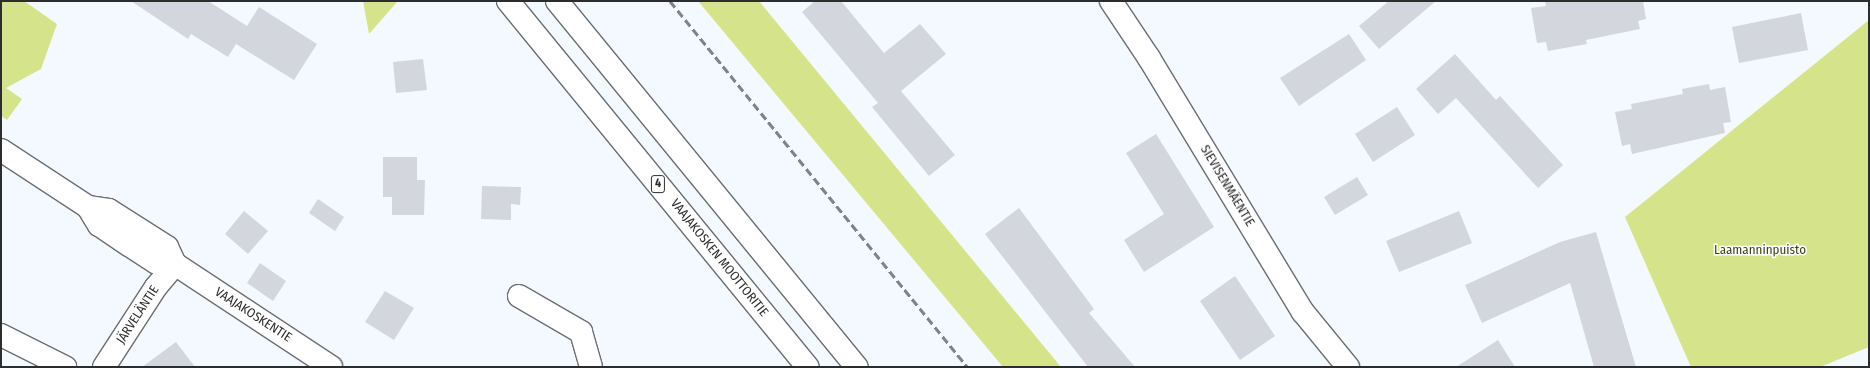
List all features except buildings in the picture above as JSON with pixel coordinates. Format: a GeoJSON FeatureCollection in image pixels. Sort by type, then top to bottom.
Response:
{"type":"FeatureCollection","features":[{"type":"Feature","properties":{"kind":"main road","name":"VAAJAKOSKEN MOOTTORITIE"},"geometry":{"type":"LineString","coordinates":[[508,1],[808,367]]}},
{"type":"Feature","properties":{"kind":"main road"},"geometry":{"type":"LineString","coordinates":[[557,1],[857,367]]}},
{"type":"Feature","properties":{"kind":"main road","name":"SIEVISENMÄENTIE"},"geometry":{"type":"LineString","coordinates":[[1111,1],[1149,58],[1303,312],[1348,367]]}},
{"type":"Feature","properties":{"kind":"main road","name":"VAAJAKOSKENTIE"},"geometry":{"type":"LineString","coordinates":[[1,150],[88,207],[99,225],[129,245],[157,263],[175,264],[331,367]]}},
{"type":"Feature","properties":{"kind":"main road","name":"JÄRVELÄNTIE"},"geometry":{"type":"LineString","coordinates":[[104,367],[153,290],[175,264]]}},
{"type":"Feature","properties":{"kind":"main road"},"geometry":{"type":"LineString","coordinates":[[519,296],[580,332],[591,367]]}},
{"type":"Feature","properties":{"kind":"main road"},"geometry":{"type":"LineString","coordinates":[[1,335],[65,367]]}},
{"type":"Feature","properties":{"kind":"green space"},"geometry":{"type":"Polygon","coordinates":[[[1,1],[24,1],[57,24],[41,69],[6,88],[22,99],[7,120],[1,116],[1,1]]]}},
{"type":"Feature","properties":{"kind":"green space"},"geometry":{"type":"Polygon","coordinates":[[[363,1],[398,1],[369,34],[363,1]]]}},
{"type":"Feature","properties":{"kind":"green space"},"geometry":{"type":"Polygon","coordinates":[[[698,1],[759,1],[1061,367],[1003,367],[698,1]]]}},
{"type":"Feature","properties":{"kind":"green space","name":"Laamanninpuisto"},"geometry":{"type":"Polygon","coordinates":[[[1869,20],[1869,347],[1820,367],[1691,367],[1625,217],[1869,20]]]}},
{"type":"Feature","properties":{"kind":"railway"},"geometry":{"type":"LineString","coordinates":[[670,1],[967,367]]}}]}
